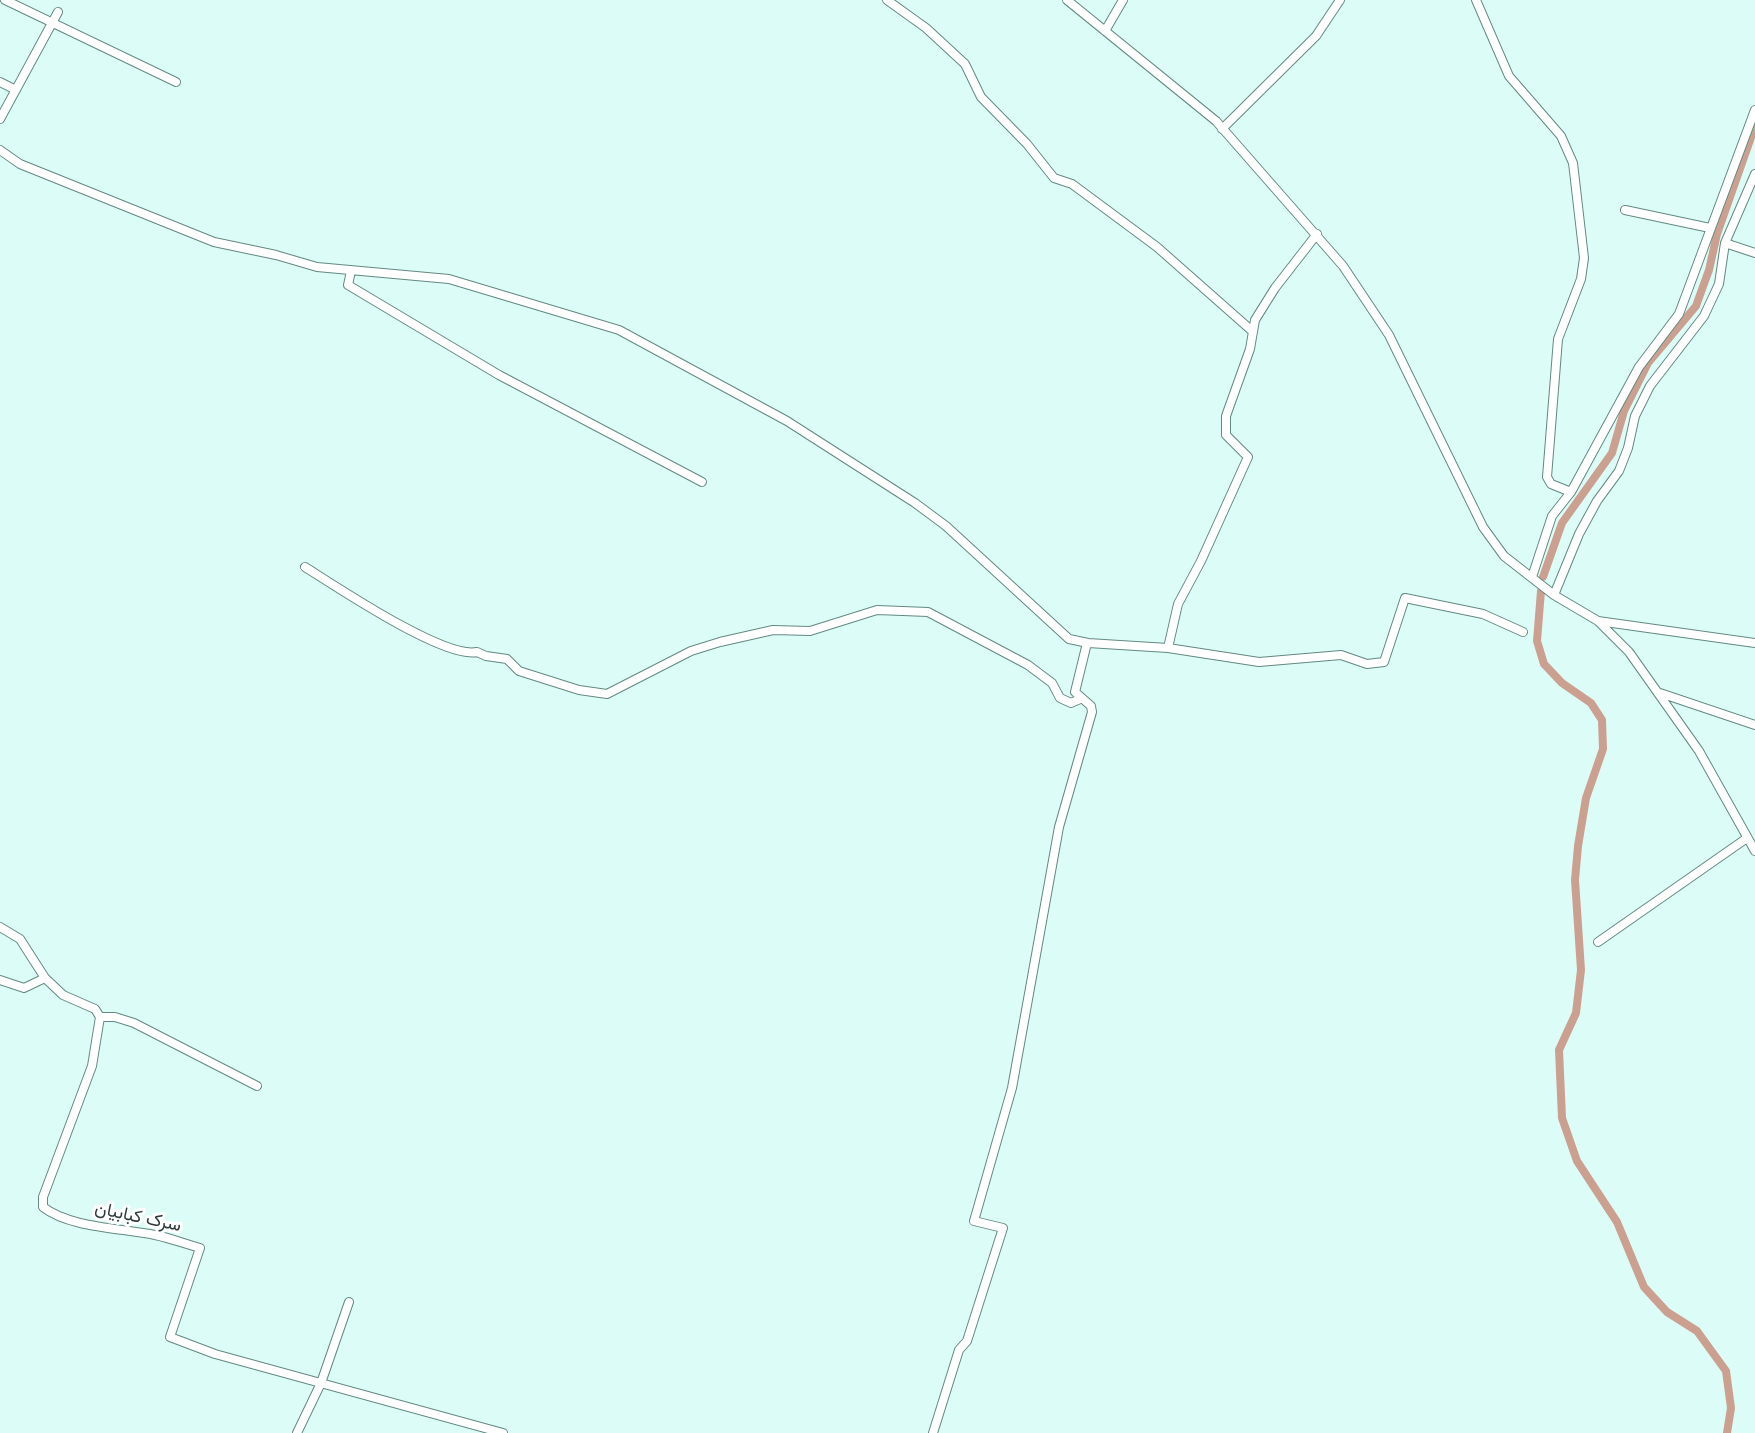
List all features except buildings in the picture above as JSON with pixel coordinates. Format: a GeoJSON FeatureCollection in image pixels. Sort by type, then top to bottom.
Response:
{"type":"FeatureCollection","features":[{"type":"Feature","properties":{"kind":"street"},"geometry":{"type":"LineString","coordinates":[[4,0],[176,82]]}},
{"type":"Feature","properties":{"kind":"street"},"geometry":{"type":"LineString","coordinates":[[887,0],[926,28],[964,64],[981,97],[1027,144],[1054,178],[1072,184],[1157,247],[1251,330]]}},
{"type":"Feature","properties":{"kind":"street"},"geometry":{"type":"LineString","coordinates":[[1067,0],[1222,129],[1343,266],[1389,335],[1483,528],[1504,556],[1554,595],[1598,621],[1629,652],[1699,751],[1755,851]]}},
{"type":"Feature","properties":{"kind":"street"},"geometry":{"type":"LineString","coordinates":[[1105,31],[1123,0]]}},
{"type":"Feature","properties":{"kind":"street"},"geometry":{"type":"LineString","coordinates":[[1222,129],[1316,36],[1341,0]]}},
{"type":"Feature","properties":{"kind":"street"},"geometry":{"type":"LineString","coordinates":[[1476,0],[1509,76],[1561,136],[1573,164],[1584,258],[1581,279],[1558,339],[1547,477],[1551,484],[1572,492]]}},
{"type":"Feature","properties":{"kind":"street"},"geometry":{"type":"LineString","coordinates":[[0,119],[58,12]]}},
{"type":"Feature","properties":{"kind":"street"},"geometry":{"type":"LineString","coordinates":[[0,82],[16,90]]}},
{"type":"Feature","properties":{"kind":"street"},"geometry":{"type":"LineString","coordinates":[[1532,577],[1552,516],[1572,492],[1639,367],[1678,314],[1755,110]]}},
{"type":"Feature","properties":{"kind":"street"},"geometry":{"type":"LineString","coordinates":[[0,150],[20,164],[214,242],[276,255],[317,267],[449,279],[619,330],[787,422],[915,503],[946,526],[1069,639],[1087,643],[1168,648],[1259,662],[1341,655],[1367,664],[1384,662],[1405,598],[1483,614],[1523,632]]}},
{"type":"Feature","properties":{"kind":"street"},"geometry":{"type":"LineString","coordinates":[[1554,595],[1579,534],[1597,501],[1619,471],[1629,448],[1635,416],[1650,386],[1704,316],[1719,284],[1725,243],[1755,174]]}},
{"type":"Feature","properties":{"kind":"street"},"geometry":{"type":"LineString","coordinates":[[1625,210],[1710,228]]}},
{"type":"Feature","properties":{"kind":"street"},"geometry":{"type":"LineString","coordinates":[[1168,648],[1178,604],[1201,561],[1248,457],[1226,435],[1226,416],[1250,349],[1251,330],[1275,288],[1317,234]]}},
{"type":"Feature","properties":{"kind":"street"},"geometry":{"type":"LineString","coordinates":[[1725,243],[1755,253]]}},
{"type":"Feature","properties":{"kind":"street"},"geometry":{"type":"LineString","coordinates":[[351,271],[348,285],[499,375],[702,482]]}},
{"type":"Feature","properties":{"kind":"street"},"geometry":{"type":"LineString","coordinates":[[305,567],[377,611],[440,644],[466,654],[477,652],[486,656],[498,656],[507,659],[519,671],[579,690],[607,694],[691,651],[773,630],[810,631],[877,610],[928,612],[1028,665],[1052,683],[1060,698],[1071,703],[1080,699]]}},
{"type":"Feature","properties":{"kind":"street"},"geometry":{"type":"LineString","coordinates":[[1598,621],[1755,643]]}},
{"type":"Feature","properties":{"kind":"street"},"geometry":{"type":"LineString","coordinates":[[933,1433],[959,1350],[967,1341],[1003,1228],[974,1221],[1012,1088],[1059,827],[1092,712],[1091,706],[1075,693],[1087,643]]}},
{"type":"Feature","properties":{"kind":"street"},"geometry":{"type":"LineString","coordinates":[[1660,693],[1755,725]]}},
{"type":"Feature","properties":{"kind":"street"},"geometry":{"type":"LineString","coordinates":[[1598,942],[1747,838]]}},
{"type":"Feature","properties":{"kind":"street"},"geometry":{"type":"LineString","coordinates":[[0,927],[21,939],[45,978],[63,995],[95,1009],[100,1017],[115,1017],[134,1023],[257,1086]]}},
{"type":"Feature","properties":{"kind":"street"},"geometry":{"type":"LineString","coordinates":[[0,980],[24,988],[45,978]]}},
{"type":"Feature","properties":{"kind":"street","name":"سرک کبابیان"},"geometry":{"type":"LineString","coordinates":[[100,1017],[92,1066],[42,1197],[43,1207],[50,1213],[90,1224],[156,1235],[200,1248],[170,1337],[215,1354],[503,1433]]}},
{"type":"Feature","properties":{"kind":"street"},"geometry":{"type":"LineString","coordinates":[[297,1433],[321,1383],[349,1302]]}},
{"type":"Feature","properties":{"kind":"waterway"},"geometry":{"type":"LineString","coordinates":[[1543,577],[1562,523],[1612,453],[1624,411],[1648,363],[1696,306],[1709,270],[1717,234],[1755,126]]}},
{"type":"Feature","properties":{"kind":"waterway"},"geometry":{"type":"LineString","coordinates":[[1541,591],[1537,641],[1544,664],[1562,683],[1591,703],[1602,720],[1603,749],[1586,798],[1578,846],[1575,880],[1581,970],[1576,1013],[1559,1050],[1562,1118],[1577,1161],[1617,1222],[1644,1287],[1667,1312],[1697,1331],[1726,1371],[1731,1408],[1727,1433]]}}]}
